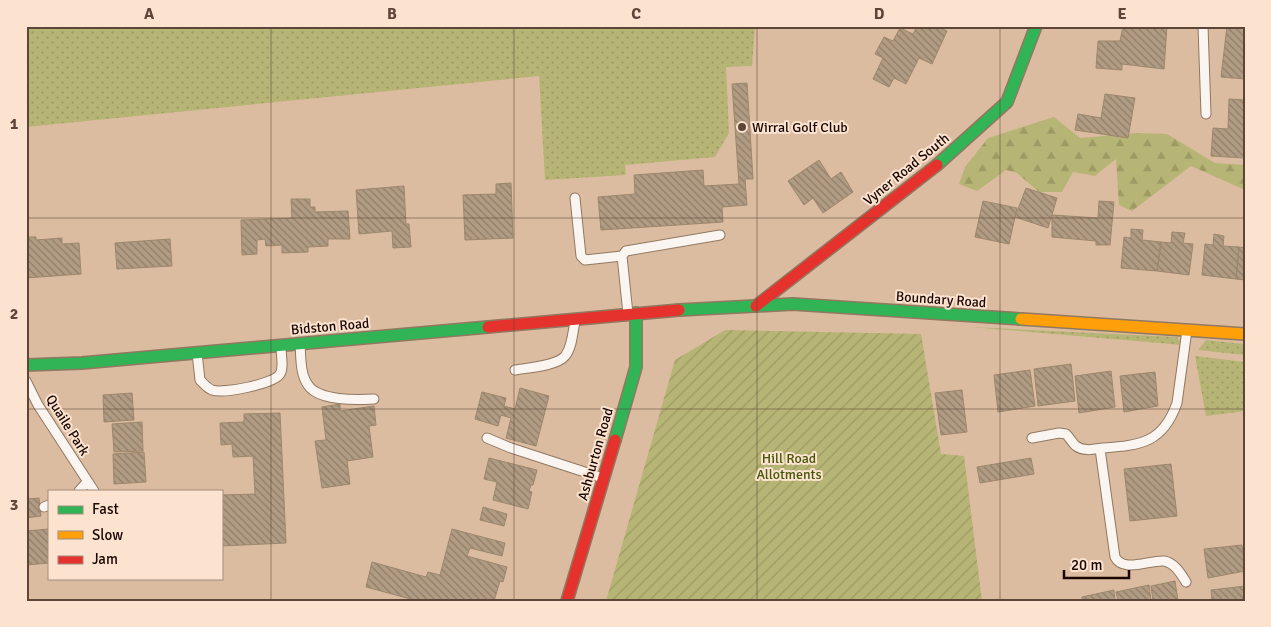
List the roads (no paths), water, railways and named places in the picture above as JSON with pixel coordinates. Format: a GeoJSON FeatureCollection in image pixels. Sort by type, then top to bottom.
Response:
{"type":"FeatureCollection","features":[{"type":"Feature","properties":{"kind":"main road","name":"Vyner Road South"},"geometry":{"type":"LineString","coordinates":[[756,306],[929,173],[1007,102],[1036,26]]}},
{"type":"Feature","properties":{"kind":"main road","name":"Boundary Road"},"geometry":{"type":"LineString","coordinates":[[632,314],[793,304],[1245,334]]}},
{"type":"Feature","properties":{"kind":"main road","name":"Bidston Road"},"geometry":{"type":"LineString","coordinates":[[26,365],[82,363],[632,314]]}},
{"type":"Feature","properties":{"kind":"main road","name":"Ashburton Road"},"geometry":{"type":"LineString","coordinates":[[567,601],[636,367],[632,314]]}},
{"type":"Feature","properties":{"kind":"lane"},"geometry":{"type":"LineString","coordinates":[[1203,26],[1206,114]]}},
{"type":"Feature","properties":{"kind":"lane"},"geometry":{"type":"LineString","coordinates":[[575,198],[581,256],[585,260],[622,256],[626,251],[720,235]]}},
{"type":"Feature","properties":{"kind":"lane"},"geometry":{"type":"LineString","coordinates":[[622,256],[632,314]]}},
{"type":"Feature","properties":{"kind":"lane"},"geometry":{"type":"LineString","coordinates":[[515,370],[557,361],[565,356],[576,319]]}},
{"type":"Feature","properties":{"kind":"lane"},"geometry":{"type":"LineString","coordinates":[[1032,438],[1058,433],[1066,434],[1075,446],[1088,450],[1134,446],[1149,440],[1163,429],[1173,415],[1178,403],[1187,330]]}},
{"type":"Feature","properties":{"kind":"lane"},"geometry":{"type":"LineString","coordinates":[[300,343],[302,371],[308,385],[315,392],[326,396],[365,400],[374,398]]}},
{"type":"Feature","properties":{"kind":"lane"},"geometry":{"type":"LineString","coordinates":[[196,353],[200,380],[213,390],[220,391],[253,386],[275,379],[280,374],[282,367],[281,345]]}},
{"type":"Feature","properties":{"kind":"lane","name":"Quaile Park"},"geometry":{"type":"LineString","coordinates":[[26,381],[38,405],[93,490]]}},
{"type":"Feature","properties":{"kind":"lane"},"geometry":{"type":"LineString","coordinates":[[487,438],[510,448],[603,478]]}},
{"type":"Feature","properties":{"kind":"lane"},"geometry":{"type":"LineString","coordinates":[[1100,449],[1117,561],[1122,564],[1164,561],[1175,567],[1186,582]]}},
{"type":"Feature","properties":{"kind":"lane"},"geometry":{"type":"LineString","coordinates":[[80,490],[87,482]]}},
{"type":"Feature","properties":{"kind":"place","name":"Wirral Golf Club"},"geometry":{"type":"Point","coordinates":[742,127]}},
{"type":"Feature","properties":{"kind":"park label","name":"Hill Road Allotments"},"geometry":{"type":"Point","coordinates":[789,466]}}]}
